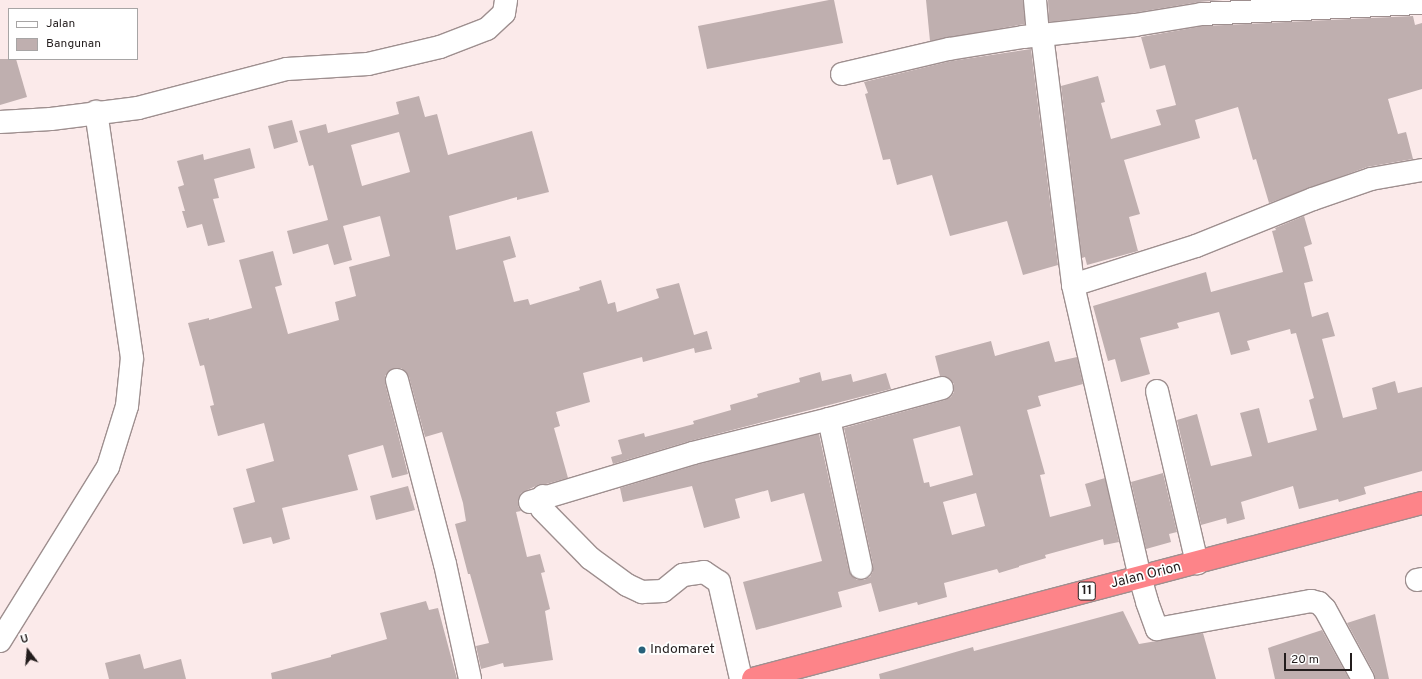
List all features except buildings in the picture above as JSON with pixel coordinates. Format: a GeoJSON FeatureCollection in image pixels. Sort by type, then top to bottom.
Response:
{"type":"FeatureCollection","features":[{"type":"Feature","properties":{"kind":"highway","name":"Jalan Orion"},"geometry":{"type":"LineString","coordinates":[[753,679],[1422,503]]}},
{"type":"Feature","properties":{"kind":"street"},"geometry":{"type":"LineString","coordinates":[[0,122],[138,108],[287,70],[368,64],[440,47],[487,29],[504,13],[506,0]]}},
{"type":"Feature","properties":{"kind":"street"},"geometry":{"type":"LineString","coordinates":[[1035,0],[1073,284],[1140,577],[1157,629],[1311,601],[1319,603],[1325,608],[1363,679]]}},
{"type":"Feature","properties":{"kind":"street"},"geometry":{"type":"LineString","coordinates":[[842,74],[949,49],[1040,35],[1135,25],[1202,14],[1422,3]]}},
{"type":"Feature","properties":{"kind":"street"},"geometry":{"type":"LineString","coordinates":[[0,641],[6,612],[108,467],[127,406],[132,358],[96,112]]}},
{"type":"Feature","properties":{"kind":"street"},"geometry":{"type":"LineString","coordinates":[[1073,284],[1196,246],[1313,199],[1371,179],[1422,170]]}},
{"type":"Feature","properties":{"kind":"street"},"geometry":{"type":"LineString","coordinates":[[397,380],[445,564],[470,679]]}},
{"type":"Feature","properties":{"kind":"street"},"geometry":{"type":"LineString","coordinates":[[741,679],[719,582],[704,572],[683,575],[663,591],[642,592],[627,586],[590,558],[542,509],[536,499],[693,453],[829,419],[942,388]]}},
{"type":"Feature","properties":{"kind":"street"},"geometry":{"type":"LineString","coordinates":[[1157,391],[1197,563]]}},
{"type":"Feature","properties":{"kind":"street"},"geometry":{"type":"LineString","coordinates":[[829,419],[861,568]]}},
{"type":"Feature","properties":{"kind":"place","name":"Indomaret"},"geometry":{"type":"Point","coordinates":[642,650]}}]}
